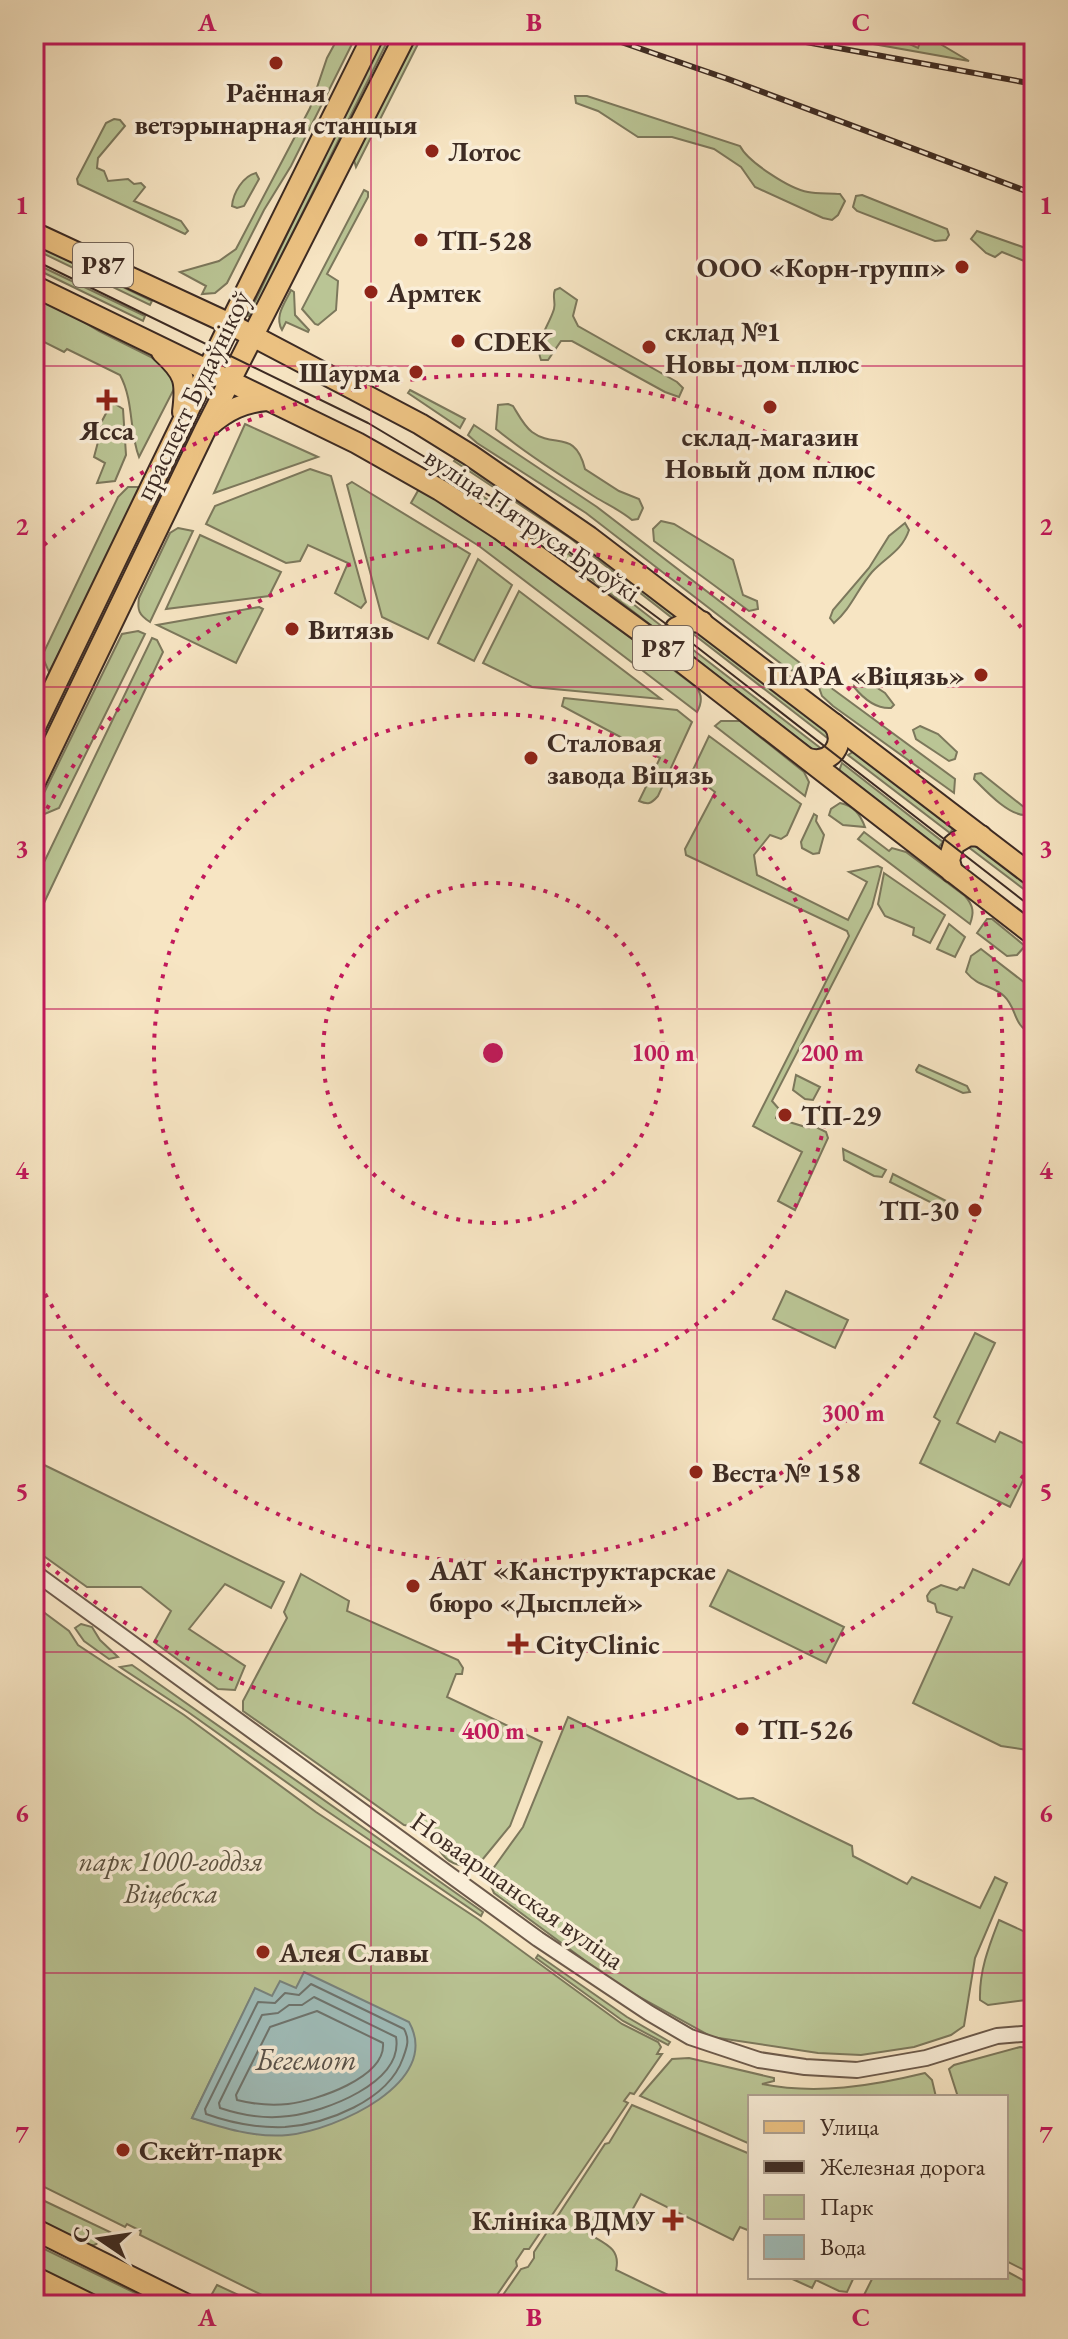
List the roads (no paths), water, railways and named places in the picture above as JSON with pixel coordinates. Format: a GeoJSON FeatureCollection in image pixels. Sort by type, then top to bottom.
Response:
{"type":"FeatureCollection","features":[{"type":"Feature","properties":{"kind":"main road","name":"праспект Будаўнікоў"},"geometry":{"type":"LineString","coordinates":[[34,729],[374,34]]}},
{"type":"Feature","properties":{"kind":"main road","name":"праспект Будаўнікоў"},"geometry":{"type":"LineString","coordinates":[[34,784],[205,430],[406,34]]}},
{"type":"Feature","properties":{"kind":"main road","name":"вуліца Пятруся Броўкі"},"geometry":{"type":"LineString","coordinates":[[34,233],[230,324],[420,424],[470,455],[589,537],[1034,877]]}},
{"type":"Feature","properties":{"kind":"main road","name":"вуліца Пятруся Броўкі"},"geometry":{"type":"LineString","coordinates":[[34,286],[357,443],[440,490],[500,529],[677,658],[1034,935]]}},
{"type":"Feature","properties":{"kind":"main road"},"geometry":{"type":"LineString","coordinates":[[172,297],[203,305],[246,293]]}},
{"type":"Feature","properties":{"kind":"main road"},"geometry":{"type":"LineString","coordinates":[[269,302],[272,326],[284,353]]}},
{"type":"Feature","properties":{"kind":"main road"},"geometry":{"type":"LineString","coordinates":[[152,343],[183,376],[186,391],[181,424]]}},
{"type":"Feature","properties":{"kind":"main road"},"geometry":{"type":"LineString","coordinates":[[205,430],[224,413],[253,401],[267,400]]}},
{"type":"Feature","properties":{"kind":"main road"},"geometry":{"type":"LineString","coordinates":[[677,658],[671,643],[676,628],[686,622],[702,622]]}},
{"type":"Feature","properties":{"kind":"main road"},"geometry":{"type":"LineString","coordinates":[[808,759],[826,759],[835,752],[839,741],[834,724]]}},
{"type":"Feature","properties":{"kind":"main road"},"geometry":{"type":"LineString","coordinates":[[952,872],[949,860],[954,844],[969,835],[981,836]]}},
{"type":"Feature","properties":{"kind":"main road"},"geometry":{"type":"LineString","coordinates":[[36,2231],[187,2305]]}},
{"type":"Feature","properties":{"kind":"main road"},"geometry":{"type":"LineString","coordinates":[[34,2277],[91,2305]]}},
{"type":"Feature","properties":{"kind":"street"},"geometry":{"type":"LineString","coordinates":[[92,609],[114,618]]}},
{"type":"Feature","properties":{"kind":"street","name":"Новааршанская вуліца"},"geometry":{"type":"LineString","coordinates":[[34,1572],[538,1939],[690,2037],[759,2060],[857,2070],[926,2058],[997,2036],[1034,2033]]}},
{"type":"Feature","properties":{"kind":"water","name":"Бегемот"},"geometry":{"type":"Polygon","coordinates":[[[304,1972],[409,2022],[415,2044],[411,2065],[398,2083],[379,2100],[356,2113],[332,2124],[288,2135],[251,2134],[192,2118],[255,1988],[272,1996],[280,1981],[296,1988],[304,1972]]]}},
{"type":"Feature","properties":{"kind":"tram line"},"geometry":{"type":"LineString","coordinates":[[34,260],[368,423],[510,508],[693,644],[1034,909]]}},
{"type":"Feature","properties":{"kind":"railway"},"geometry":{"type":"LineString","coordinates":[[598,34],[728,79],[1034,194]]}},
{"type":"Feature","properties":{"kind":"railway"},"geometry":{"type":"LineString","coordinates":[[762,34],[1034,84]]}},
{"type":"Feature","properties":{"kind":"place","name":"Раённая ветэрынарная станцыя"},"geometry":{"type":"Point","coordinates":[276,63]}},
{"type":"Feature","properties":{"kind":"place","name":"Лотос"},"geometry":{"type":"Point","coordinates":[432,151]}},
{"type":"Feature","properties":{"kind":"place","name":"ТП-528"},"geometry":{"type":"Point","coordinates":[421,240]}},
{"type":"Feature","properties":{"kind":"place","name":"ООО «Корн-групп»"},"geometry":{"type":"Point","coordinates":[962,267]}},
{"type":"Feature","properties":{"kind":"place","name":"Армтек"},"geometry":{"type":"Point","coordinates":[371,292]}},
{"type":"Feature","properties":{"kind":"place","name":"CDEK"},"geometry":{"type":"Point","coordinates":[458,341]}},
{"type":"Feature","properties":{"kind":"place","name":"склад №1 Новы дом плюс"},"geometry":{"type":"Point","coordinates":[649,347]}},
{"type":"Feature","properties":{"kind":"place","name":"Шаурма"},"geometry":{"type":"Point","coordinates":[416,372]}},
{"type":"Feature","properties":{"kind":"place","name":"Ясса"},"geometry":{"type":"Point","coordinates":[107,400]}},
{"type":"Feature","properties":{"kind":"place","name":"склад-магазин Новый дом плюс"},"geometry":{"type":"Point","coordinates":[770,407]}},
{"type":"Feature","properties":{"kind":"place","name":"Витязь"},"geometry":{"type":"Point","coordinates":[292,629]}},
{"type":"Feature","properties":{"kind":"place","name":"ПАРА «Віцязь»"},"geometry":{"type":"Point","coordinates":[981,675]}},
{"type":"Feature","properties":{"kind":"place","name":"Сталовая завода Віцязь"},"geometry":{"type":"Point","coordinates":[531,758]}},
{"type":"Feature","properties":{"kind":"place","name":"ТП-29"},"geometry":{"type":"Point","coordinates":[785,1115]}},
{"type":"Feature","properties":{"kind":"place","name":"ТП-30"},"geometry":{"type":"Point","coordinates":[975,1210]}},
{"type":"Feature","properties":{"kind":"place","name":"Веста № 158"},"geometry":{"type":"Point","coordinates":[696,1472]}},
{"type":"Feature","properties":{"kind":"place","name":"ААТ «Канструктарскае бюро «Дысплей»"},"geometry":{"type":"Point","coordinates":[413,1586]}},
{"type":"Feature","properties":{"kind":"place","name":"CityClinic"},"geometry":{"type":"Point","coordinates":[518,1644]}},
{"type":"Feature","properties":{"kind":"place","name":"ТП-526"},"geometry":{"type":"Point","coordinates":[742,1729]}},
{"type":"Feature","properties":{"kind":"place","name":"Алея Славы"},"geometry":{"type":"Point","coordinates":[263,1952]}},
{"type":"Feature","properties":{"kind":"place","name":"Скейт-парк"},"geometry":{"type":"Point","coordinates":[123,2150]}},
{"type":"Feature","properties":{"kind":"place","name":"Клініка ВДМУ"},"geometry":{"type":"Point","coordinates":[673,2220]}},
{"type":"Feature","properties":{"kind":"park label","name":"парк 1000-годдзя Віцебска"},"geometry":{"type":"Point","coordinates":[171,1877]}}]}
